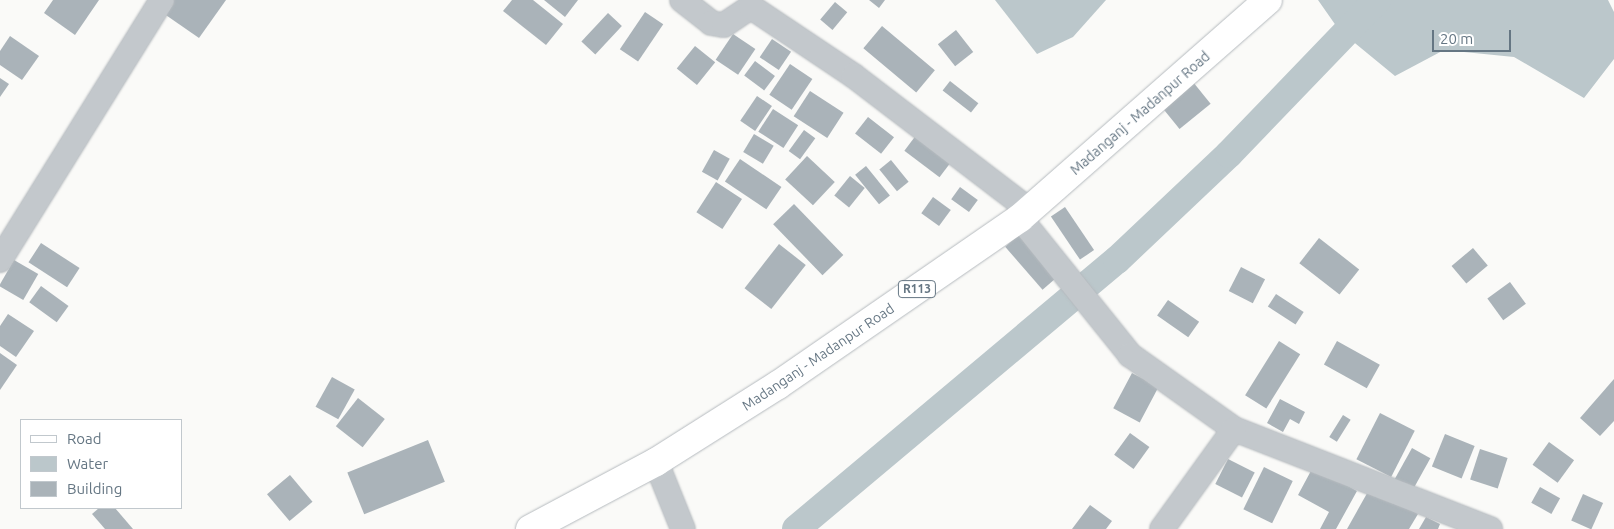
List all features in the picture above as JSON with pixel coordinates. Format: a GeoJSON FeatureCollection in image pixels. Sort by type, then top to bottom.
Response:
{"type":"FeatureCollection","features":[{"type":"Feature","properties":{"kind":"main road","name":"Madanganj - Madanpur Road"},"geometry":{"type":"LineString","coordinates":[[530,529],[656,462],[778,385],[1027,219],[1268,0]]}},
{"type":"Feature","properties":{"kind":"street"},"geometry":{"type":"LineString","coordinates":[[0,260],[162,0]]}},
{"type":"Feature","properties":{"kind":"street"},"geometry":{"type":"LineString","coordinates":[[682,0],[712,23],[724,24],[751,7],[854,76],[1027,219],[1130,355],[1234,429],[1490,529]]}},
{"type":"Feature","properties":{"kind":"street"},"geometry":{"type":"LineString","coordinates":[[1162,529],[1234,429]]}},
{"type":"Feature","properties":{"kind":"street"},"geometry":{"type":"LineString","coordinates":[[656,462],[683,529]]}},
{"type":"Feature","properties":{"kind":"water"},"geometry":{"type":"Polygon","coordinates":[[[995,0],[1106,0],[1073,37],[1037,54],[995,0]]]}},
{"type":"Feature","properties":{"kind":"water"},"geometry":{"type":"Polygon","coordinates":[[[1318,0],[1608,0],[1614,12],[1614,59],[1584,98],[1514,57],[1444,50],[1395,76],[1339,30],[1318,0]]]}},
{"type":"Feature","properties":{"kind":"building"},"geometry":{"type":"Polygon","coordinates":[[[53,0],[99,0],[75,35],[44,13],[53,0]]]}},
{"type":"Feature","properties":{"kind":"building"},"geometry":{"type":"Polygon","coordinates":[[[168,0],[226,0],[199,38],[160,11],[168,0]]]}},
{"type":"Feature","properties":{"kind":"building"},"geometry":{"type":"Polygon","coordinates":[[[512,0],[533,0],[563,24],[546,45],[503,11],[512,0]]]}},
{"type":"Feature","properties":{"kind":"building"},"geometry":{"type":"Polygon","coordinates":[[[544,0],[578,0],[565,17],[544,0]]]}},
{"type":"Feature","properties":{"kind":"building"},"geometry":{"type":"Polygon","coordinates":[[[869,0],[885,0],[879,8],[869,0]]]}},
{"type":"Feature","properties":{"kind":"building"},"geometry":{"type":"Polygon","coordinates":[[[835,2],[847,12],[832,30],[820,20],[835,2]]]}},
{"type":"Feature","properties":{"kind":"building"},"geometry":{"type":"Polygon","coordinates":[[[645,12],[663,24],[638,62],[620,49],[645,12]]]}},
{"type":"Feature","properties":{"kind":"building"},"geometry":{"type":"Polygon","coordinates":[[[608,13],[622,26],[595,54],[581,42],[608,13]]]}},
{"type":"Feature","properties":{"kind":"building"},"geometry":{"type":"Polygon","coordinates":[[[882,26],[935,70],[916,93],[863,48],[882,26]]]}},
{"type":"Feature","properties":{"kind":"building"},"geometry":{"type":"Polygon","coordinates":[[[956,30],[973,52],[955,66],[938,44],[956,30]]]}},
{"type":"Feature","properties":{"kind":"building"},"geometry":{"type":"Polygon","coordinates":[[[733,34],[755,49],[738,75],[716,60],[733,34]]]}},
{"type":"Feature","properties":{"kind":"building"},"geometry":{"type":"Polygon","coordinates":[[[10,36],[39,56],[22,80],[0,65],[0,51],[10,36]]]}},
{"type":"Feature","properties":{"kind":"building"},"geometry":{"type":"Polygon","coordinates":[[[772,39],[791,52],[779,70],[760,57],[772,39]]]}},
{"type":"Feature","properties":{"kind":"building"},"geometry":{"type":"Polygon","coordinates":[[[695,46],[715,62],[697,85],[677,69],[695,46]]]}},
{"type":"Feature","properties":{"kind":"building"},"geometry":{"type":"Polygon","coordinates":[[[755,61],[775,76],[764,90],[744,75],[755,61]]]}},
{"type":"Feature","properties":{"kind":"building"},"geometry":{"type":"Polygon","coordinates":[[[790,64],[812,79],[792,110],[769,95],[790,64]]]}},
{"type":"Feature","properties":{"kind":"building"},"geometry":{"type":"Polygon","coordinates":[[[0,78],[9,84],[0,97],[0,78]]]}},
{"type":"Feature","properties":{"kind":"building"},"geometry":{"type":"Polygon","coordinates":[[[950,81],[978,103],[971,113],[943,90],[950,81]]]}},
{"type":"Feature","properties":{"kind":"building"},"geometry":{"type":"Polygon","coordinates":[[[1193,82],[1211,104],[1180,129],[1162,107],[1193,82]]]}},
{"type":"Feature","properties":{"kind":"building"},"geometry":{"type":"Polygon","coordinates":[[[810,91],[844,113],[827,138],[794,116],[810,91]]]}},
{"type":"Feature","properties":{"kind":"building"},"geometry":{"type":"Polygon","coordinates":[[[757,96],[772,106],[755,131],[740,121],[757,96]]]}},
{"type":"Feature","properties":{"kind":"building"},"geometry":{"type":"Polygon","coordinates":[[[773,109],[798,125],[783,148],[758,132],[773,109]]]}},
{"type":"Feature","properties":{"kind":"building"},"geometry":{"type":"Polygon","coordinates":[[[868,117],[894,137],[881,154],[855,134],[868,117]]]}},
{"type":"Feature","properties":{"kind":"building"},"geometry":{"type":"Polygon","coordinates":[[[804,130],[815,138],[800,159],[789,151],[804,130]]]}},
{"type":"Feature","properties":{"kind":"building"},"geometry":{"type":"Polygon","coordinates":[[[754,134],[774,146],[763,164],[743,152],[754,134]]]}},
{"type":"Feature","properties":{"kind":"building"},"geometry":{"type":"Polygon","coordinates":[[[917,134],[952,160],[940,177],[904,151],[917,134]]]}},
{"type":"Feature","properties":{"kind":"building"},"geometry":{"type":"Polygon","coordinates":[[[714,150],[730,159],[718,181],[702,172],[714,150]]]}},
{"type":"Feature","properties":{"kind":"building"},"geometry":{"type":"Polygon","coordinates":[[[807,156],[835,182],[813,205],[785,179],[807,156]]]}},
{"type":"Feature","properties":{"kind":"building"},"geometry":{"type":"Polygon","coordinates":[[[740,159],[781,187],[766,209],[725,181],[740,159]]]}},
{"type":"Feature","properties":{"kind":"building"},"geometry":{"type":"Polygon","coordinates":[[[891,160],[909,182],[897,191],[879,169],[891,160]]]}},
{"type":"Feature","properties":{"kind":"building"},"geometry":{"type":"Polygon","coordinates":[[[866,166],[890,196],[879,204],[855,175],[866,166]]]}},
{"type":"Feature","properties":{"kind":"building"},"geometry":{"type":"Polygon","coordinates":[[[850,176],[865,188],[849,207],[834,195],[850,176]]]}},
{"type":"Feature","properties":{"kind":"building"},"geometry":{"type":"Polygon","coordinates":[[[716,182],[742,199],[722,229],[696,212],[716,182]]]}},
{"type":"Feature","properties":{"kind":"building"},"geometry":{"type":"Polygon","coordinates":[[[960,187],[978,200],[969,212],[951,199],[960,187]]]}},
{"type":"Feature","properties":{"kind":"building"},"geometry":{"type":"Polygon","coordinates":[[[933,197],[951,210],[939,226],[921,213],[933,197]]]}},
{"type":"Feature","properties":{"kind":"building"},"geometry":{"type":"Polygon","coordinates":[[[794,204],[843,255],[822,275],[773,224],[794,204]]]}},
{"type":"Feature","properties":{"kind":"building"},"geometry":{"type":"Polygon","coordinates":[[[1065,207],[1094,250],[1080,260],[1051,217],[1065,207]]]}},
{"type":"Feature","properties":{"kind":"building"},"geometry":{"type":"Polygon","coordinates":[[[1021,233],[1058,276],[1043,290],[1005,247],[1021,233]]]}},
{"type":"Feature","properties":{"kind":"building"},"geometry":{"type":"Polygon","coordinates":[[[1319,238],[1359,269],[1339,295],[1299,263],[1319,238]]]}},
{"type":"Feature","properties":{"kind":"building"},"geometry":{"type":"Polygon","coordinates":[[[41,243],[80,268],[67,287],[28,262],[41,243]]]}},
{"type":"Feature","properties":{"kind":"building"},"geometry":{"type":"Polygon","coordinates":[[[779,244],[806,265],[771,309],[745,288],[779,244]]]}},
{"type":"Feature","properties":{"kind":"building"},"geometry":{"type":"Polygon","coordinates":[[[1473,248],[1488,266],[1466,284],[1452,266],[1473,248]]]}},
{"type":"Feature","properties":{"kind":"building"},"geometry":{"type":"Polygon","coordinates":[[[14,260],[38,274],[23,300],[0,287],[14,260]]]}},
{"type":"Feature","properties":{"kind":"building"},"geometry":{"type":"Polygon","coordinates":[[[1241,267],[1265,279],[1253,303],[1229,291],[1241,267]]]}},
{"type":"Feature","properties":{"kind":"building"},"geometry":{"type":"Polygon","coordinates":[[[1510,282],[1526,304],[1503,320],[1487,298],[1510,282]]]}},
{"type":"Feature","properties":{"kind":"building"},"geometry":{"type":"Polygon","coordinates":[[[41,286],[69,306],[57,322],[29,302],[41,286]]]}},
{"type":"Feature","properties":{"kind":"building"},"geometry":{"type":"Polygon","coordinates":[[[1276,294],[1304,312],[1296,325],[1268,307],[1276,294]]]}},
{"type":"Feature","properties":{"kind":"building"},"geometry":{"type":"Polygon","coordinates":[[[1168,300],[1199,322],[1188,337],[1157,316],[1168,300]]]}},
{"type":"Feature","properties":{"kind":"building"},"geometry":{"type":"Polygon","coordinates":[[[8,314],[34,331],[16,357],[0,346],[0,326],[8,314]]]}},
{"type":"Feature","properties":{"kind":"building"},"geometry":{"type":"Polygon","coordinates":[[[1279,341],[1300,354],[1266,409],[1245,395],[1279,341]]]}},
{"type":"Feature","properties":{"kind":"building"},"geometry":{"type":"Polygon","coordinates":[[[1337,341],[1380,365],[1367,388],[1324,365],[1337,341]]]}},
{"type":"Feature","properties":{"kind":"building"},"geometry":{"type":"Polygon","coordinates":[[[0,353],[17,365],[0,390],[0,353]]]}},
{"type":"Feature","properties":{"kind":"building"},"geometry":{"type":"Polygon","coordinates":[[[1132,373],[1158,387],[1140,422],[1113,408],[1132,373]]]}},
{"type":"Feature","properties":{"kind":"building"},"geometry":{"type":"Polygon","coordinates":[[[332,377],[355,390],[338,419],[316,407],[332,377]]]}},
{"type":"Feature","properties":{"kind":"building"},"geometry":{"type":"Polygon","coordinates":[[[1614,379],[1614,421],[1600,436],[1580,418],[1614,379]]]}},
{"type":"Feature","properties":{"kind":"building"},"geometry":{"type":"Polygon","coordinates":[[[358,398],[385,419],[363,447],[336,426],[358,398]]]}},
{"type":"Feature","properties":{"kind":"building"},"geometry":{"type":"Polygon","coordinates":[[[1280,399],[1305,412],[1299,424],[1290,419],[1283,432],[1267,423],[1280,399]]]}},
{"type":"Feature","properties":{"kind":"building"},"geometry":{"type":"Polygon","coordinates":[[[1380,413],[1415,431],[1391,477],[1356,459],[1380,413]]]}},
{"type":"Feature","properties":{"kind":"building"},"geometry":{"type":"Polygon","coordinates":[[[1343,415],[1351,420],[1337,442],[1329,437],[1343,415]]]}},
{"type":"Feature","properties":{"kind":"building"},"geometry":{"type":"Polygon","coordinates":[[[1130,433],[1149,447],[1134,469],[1114,455],[1130,433]]]}},
{"type":"Feature","properties":{"kind":"building"},"geometry":{"type":"Polygon","coordinates":[[[1445,434],[1475,446],[1462,478],[1432,466],[1445,434]]]}},
{"type":"Feature","properties":{"kind":"building"},"geometry":{"type":"Polygon","coordinates":[[[428,440],[445,482],[364,514],[347,473],[428,440]]]}},
{"type":"Feature","properties":{"kind":"building"},"geometry":{"type":"Polygon","coordinates":[[[1549,442],[1574,460],[1558,483],[1533,465],[1549,442]]]}},
{"type":"Feature","properties":{"kind":"building"},"geometry":{"type":"Polygon","coordinates":[[[1412,448],[1430,458],[1412,491],[1394,480],[1412,448]]]}},
{"type":"Feature","properties":{"kind":"building"},"geometry":{"type":"Polygon","coordinates":[[[1480,449],[1508,458],[1498,488],[1470,479],[1480,449]]]}},
{"type":"Feature","properties":{"kind":"building"},"geometry":{"type":"Polygon","coordinates":[[[1228,459],[1255,473],[1242,498],[1215,484],[1228,459]]]}},
{"type":"Feature","properties":{"kind":"building"},"geometry":{"type":"Polygon","coordinates":[[[1264,467],[1293,481],[1272,523],[1243,509],[1264,467]]]}},
{"type":"Feature","properties":{"kind":"building"},"geometry":{"type":"Polygon","coordinates":[[[1313,467],[1357,491],[1336,529],[1320,529],[1329,512],[1298,495],[1313,467]]]}},
{"type":"Feature","properties":{"kind":"building"},"geometry":{"type":"Polygon","coordinates":[[[290,475],[312,502],[290,521],[267,494],[290,475]]]}},
{"type":"Feature","properties":{"kind":"building"},"geometry":{"type":"Polygon","coordinates":[[[1540,487],[1560,498],[1551,514],[1531,503],[1540,487]]]}},
{"type":"Feature","properties":{"kind":"building"},"geometry":{"type":"Polygon","coordinates":[[[1370,488],[1418,514],[1409,529],[1347,529],[1370,488]]]}},
{"type":"Feature","properties":{"kind":"building"},"geometry":{"type":"Polygon","coordinates":[[[1583,494],[1603,503],[1591,529],[1571,520],[1583,494]]]}},
{"type":"Feature","properties":{"kind":"building"},"geometry":{"type":"Polygon","coordinates":[[[1090,505],[1112,521],[1106,529],[1072,529],[1090,505]]]}},
{"type":"Feature","properties":{"kind":"building"},"geometry":{"type":"Polygon","coordinates":[[[98,509],[116,509],[133,529],[105,529],[92,514],[98,509]]]}},
{"type":"Feature","properties":{"kind":"building"},"geometry":{"type":"Polygon","coordinates":[[[1426,517],[1440,524],[1438,529],[1419,529],[1426,517]]]}},
{"type":"Feature","properties":{"kind":"waterway"},"geometry":{"type":"LineString","coordinates":[[796,529],[1117,260],[1229,154],[1377,0]]}}]}
